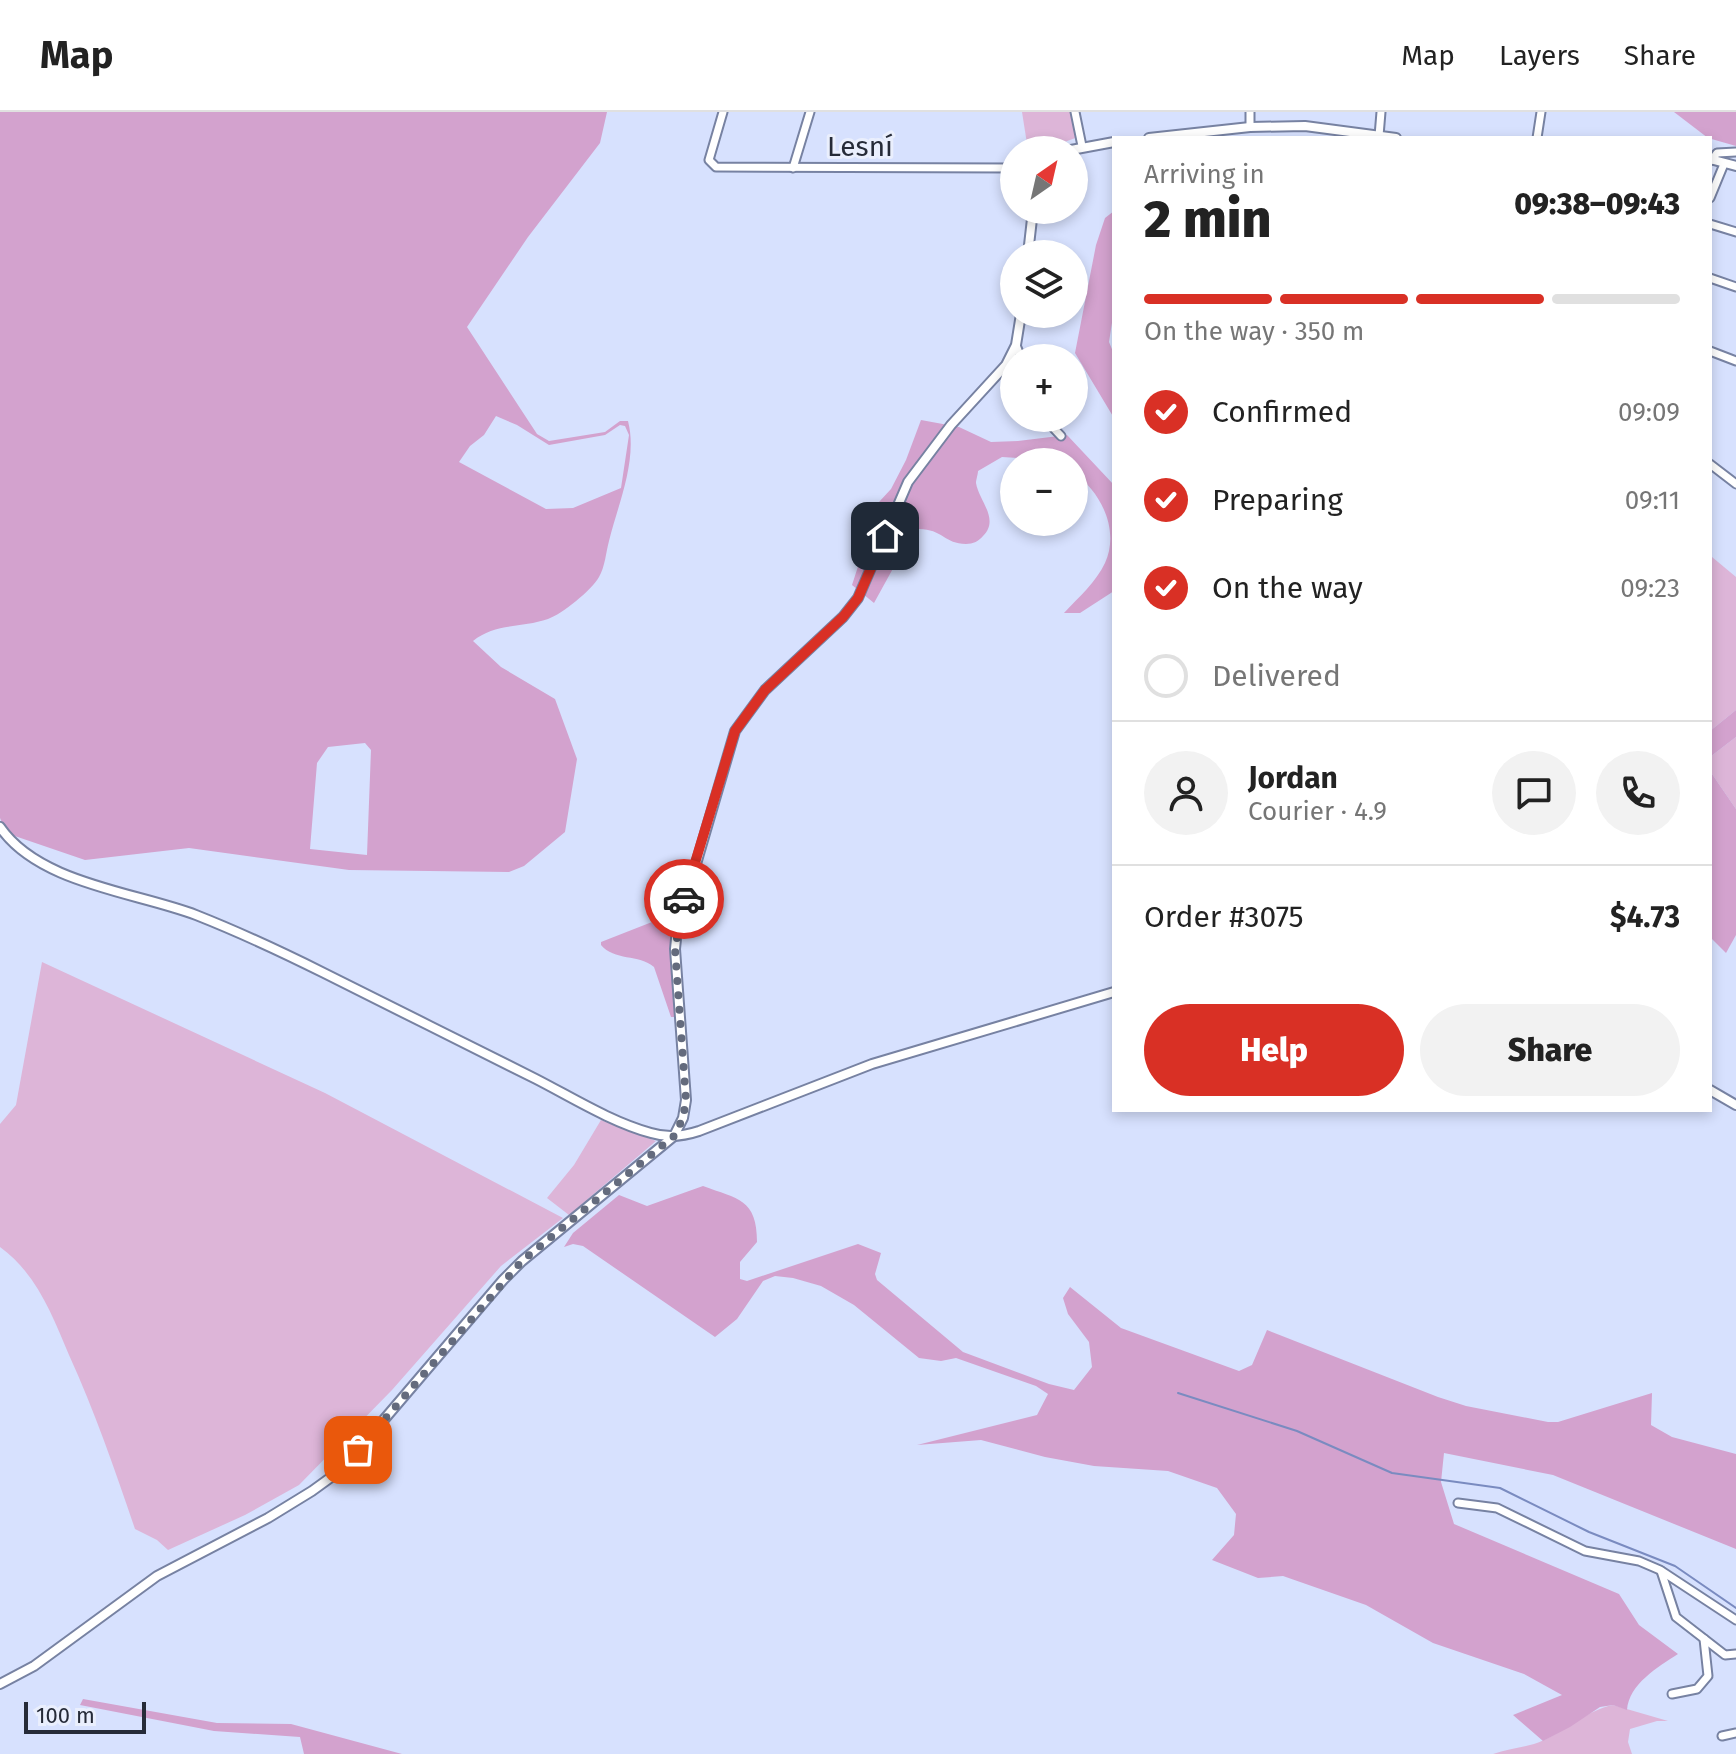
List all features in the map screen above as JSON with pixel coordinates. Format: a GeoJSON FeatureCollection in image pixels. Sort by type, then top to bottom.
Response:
{"type":"FeatureCollection","features":[{"type":"Feature","properties":{"kind":"street","name":"Lesní"},"geometry":{"type":"LineString","coordinates":[[723,112],[709,160],[716,167],[1000,168]]}},
{"type":"Feature","properties":{"kind":"street"},"geometry":{"type":"LineString","coordinates":[[793,168],[810,112]]}},
{"type":"Feature","properties":{"kind":"street"},"geometry":{"type":"LineString","coordinates":[[1075,112],[1080,136]]}},
{"type":"Feature","properties":{"kind":"street"},"geometry":{"type":"LineString","coordinates":[[1250,112],[1250,127]]}},
{"type":"Feature","properties":{"kind":"street"},"geometry":{"type":"LineString","coordinates":[[1167,136],[1250,127],[1305,126],[1379,136],[1381,112]]}},
{"type":"Feature","properties":{"kind":"street"},"geometry":{"type":"LineString","coordinates":[[1537,136],[1541,112]]}},
{"type":"Feature","properties":{"kind":"street"},"geometry":{"type":"LineString","coordinates":[[1088,145],[1112,142]]}},
{"type":"Feature","properties":{"kind":"street"},"geometry":{"type":"LineString","coordinates":[[1712,158],[1717,153],[1736,152]]}},
{"type":"Feature","properties":{"kind":"street"},"geometry":{"type":"LineString","coordinates":[[1712,159],[1736,166]]}},
{"type":"Feature","properties":{"kind":"street"},"geometry":{"type":"LineString","coordinates":[[1712,193],[1724,164]]}},
{"type":"Feature","properties":{"kind":"street"},"geometry":{"type":"LineString","coordinates":[[1712,225],[1736,232]]}},
{"type":"Feature","properties":{"kind":"street"},"geometry":{"type":"LineString","coordinates":[[1712,279],[1736,287]]}},
{"type":"Feature","properties":{"kind":"street"},"geometry":{"type":"LineString","coordinates":[[1712,352],[1736,361]]}},
{"type":"Feature","properties":{"kind":"street"},"geometry":{"type":"LineString","coordinates":[[0,1684],[34,1666],[157,1576],[268,1518],[341,1470],[503,1280],[674,1136],[683,1118],[686,1100],[675,949],[677,929],[731,742],[745,714],[765,690],[843,617],[858,598],[908,482],[951,425],[1000,372]]}},
{"type":"Feature","properties":{"kind":"street"},"geometry":{"type":"LineString","coordinates":[[1057,432],[1061,436]]}},
{"type":"Feature","properties":{"kind":"street"},"geometry":{"type":"LineString","coordinates":[[1712,466],[1736,484]]}},
{"type":"Feature","properties":{"kind":"street"},"geometry":{"type":"LineString","coordinates":[[0,827],[27,855],[44,865],[194,914],[229,929],[320,971],[592,1108],[649,1133],[674,1136],[699,1131],[872,1064],[1112,993]]}},
{"type":"Feature","properties":{"kind":"street"},"geometry":{"type":"LineString","coordinates":[[1712,1091],[1736,1105]]}},
{"type":"Feature","properties":{"kind":"street"},"geometry":{"type":"LineString","coordinates":[[1458,1503],[1497,1508],[1585,1551],[1639,1561],[1660,1570],[1736,1620]]}},
{"type":"Feature","properties":{"kind":"street"},"geometry":{"type":"LineString","coordinates":[[1660,1570],[1676,1617],[1725,1655],[1736,1654]]}},
{"type":"Feature","properties":{"kind":"street"},"geometry":{"type":"LineString","coordinates":[[1672,1694],[1697,1689],[1708,1676],[1704,1639]]}},
{"type":"Feature","properties":{"kind":"street"},"geometry":{"type":"LineString","coordinates":[[1722,1736],[1736,1733]]}},
{"type":"Feature","properties":{"kind":"shaded area"},"geometry":{"type":"Polygon","coordinates":[[[0,112],[607,112],[600,143],[528,237],[467,327],[537,434],[549,441],[605,432],[620,421],[628,421],[631,451],[629,466],[604,564],[595,582],[576,601],[554,616],[490,631],[473,641],[501,667],[555,699],[577,759],[565,832],[524,866],[509,872],[349,870],[189,848],[85,860],[6,833],[0,818],[0,112]],[[496,416],[484,435],[470,446],[459,462],[546,509],[573,508],[621,488],[629,435],[625,426],[620,425],[605,435],[549,445],[496,416]],[[365,743],[328,747],[317,763],[310,849],[367,855],[371,750],[365,743]]]}},
{"type":"Feature","properties":{"kind":"shaded area"},"geometry":{"type":"Polygon","coordinates":[[[1022,112],[1072,112],[1078,136],[1026,136],[1022,112]]]}},
{"type":"Feature","properties":{"kind":"shaded area"},"geometry":{"type":"Polygon","coordinates":[[[1674,112],[1736,112],[1736,146],[1705,136],[1674,112]]]}},
{"type":"Feature","properties":{"kind":"shaded area"},"geometry":{"type":"Polygon","coordinates":[[[1112,213],[1112,323],[1109,342],[1112,349],[1112,415],[1088,375],[1088,344],[1077,344],[1080,328],[1088,328],[1088,286],[1105,218],[1112,213]]]}},
{"type":"Feature","properties":{"kind":"shaded area"},"geometry":{"type":"Polygon","coordinates":[[[921,420],[959,427],[991,442],[1067,435],[1079,448],[1000,448],[1000,458],[978,471],[976,483],[989,517],[988,530],[980,539],[959,543],[933,531],[919,529],[907,543],[874,603],[852,585],[879,502],[891,489],[921,420]]]}},
{"type":"Feature","properties":{"kind":"shaded area"},"geometry":{"type":"Polygon","coordinates":[[[1088,457],[1112,483],[1112,592],[1080,613],[1064,613],[1092,583],[1109,550],[1109,525],[1088,486],[1088,457]]]}},
{"type":"Feature","properties":{"kind":"shaded area"},"geometry":{"type":"Polygon","coordinates":[[[1712,557],[1736,577],[1736,710],[1712,729],[1712,557]]]}},
{"type":"Feature","properties":{"kind":"shaded area"},"geometry":{"type":"Polygon","coordinates":[[[1736,710],[1736,737],[1712,755],[1712,729],[1736,710]]]}},
{"type":"Feature","properties":{"kind":"shaded area"},"geometry":{"type":"Polygon","coordinates":[[[1736,737],[1736,809],[1712,774],[1712,755],[1736,737]]]}},
{"type":"Feature","properties":{"kind":"shaded area"},"geometry":{"type":"Polygon","coordinates":[[[1712,774],[1736,809],[1736,935],[1726,953],[1712,939],[1712,774]]]}},
{"type":"Feature","properties":{"kind":"shaded area"},"geometry":{"type":"Polygon","coordinates":[[[677,903],[670,945],[676,1017],[671,1017],[654,967],[606,950],[601,942],[652,922],[677,903]]]}},
{"type":"Feature","properties":{"kind":"shaded area"},"geometry":{"type":"Polygon","coordinates":[[[42,962],[325,1093],[563,1218],[501,1266],[392,1390],[299,1485],[245,1515],[168,1550],[157,1540],[135,1529],[96,1420],[49,1310],[34,1282],[0,1247],[0,1124],[16,1105],[42,962]]]}},
{"type":"Feature","properties":{"kind":"shaded area"},"geometry":{"type":"Polygon","coordinates":[[[601,1120],[656,1141],[569,1215],[547,1198],[574,1165],[601,1120]]]}},
{"type":"Feature","properties":{"kind":"shaded area"},"geometry":{"type":"Polygon","coordinates":[[[703,1186],[735,1198],[749,1209],[753,1217],[757,1242],[740,1262],[740,1279],[747,1281],[858,1244],[881,1253],[875,1274],[877,1280],[963,1352],[1049,1384],[1074,1390],[1092,1367],[1089,1342],[1068,1314],[1063,1298],[1070,1287],[1121,1328],[1239,1371],[1252,1365],[1267,1330],[1438,1397],[1466,1406],[1548,1422],[1558,1422],[1652,1393],[1651,1425],[1672,1437],[1736,1454],[1736,1549],[1553,1475],[1444,1453],[1441,1482],[1454,1524],[1619,1594],[1639,1625],[1678,1654],[1639,1684],[1627,1710],[1613,1705],[1600,1707],[1543,1741],[1513,1715],[1562,1695],[1524,1674],[1433,1643],[1366,1605],[1283,1576],[1258,1578],[1212,1560],[1234,1535],[1236,1514],[1217,1488],[1168,1471],[1094,1466],[981,1440],[917,1445],[1037,1415],[1048,1394],[1036,1386],[956,1358],[941,1361],[919,1358],[854,1305],[821,1286],[793,1278],[775,1276],[763,1281],[737,1319],[715,1337],[583,1246],[573,1244],[564,1247],[573,1233],[619,1195],[647,1206],[703,1186]]]}},
{"type":"Feature","properties":{"kind":"shaded area"},"geometry":{"type":"Polygon","coordinates":[[[83,1699],[217,1723],[291,1724],[402,1754],[304,1754],[300,1737],[214,1731],[80,1705],[83,1699]]]}},
{"type":"Feature","properties":{"kind":"shaded area"},"geometry":{"type":"Polygon","coordinates":[[[1613,1705],[1668,1721],[1630,1729],[1628,1742],[1632,1754],[1493,1754],[1538,1743],[1595,1711],[1613,1705]]]}},
{"type":"Feature","properties":{"kind":"waterway"},"geometry":{"type":"LineString","coordinates":[[1178,1393],[1297,1431],[1392,1473],[1500,1488],[1589,1532],[1675,1566],[1736,1608]]}},
{"type":"Feature","properties":{"kind":"way so far"},"geometry":{"type":"LineString","coordinates":[[358,1450],[522,1261],[674,1136],[683,1118],[686,1100],[675,949],[684,899]]}},
{"type":"Feature","properties":{"kind":"route"},"geometry":{"type":"LineString","coordinates":[[684,899],[735,731],[765,690],[843,617],[858,598],[885,536]]}}]}
